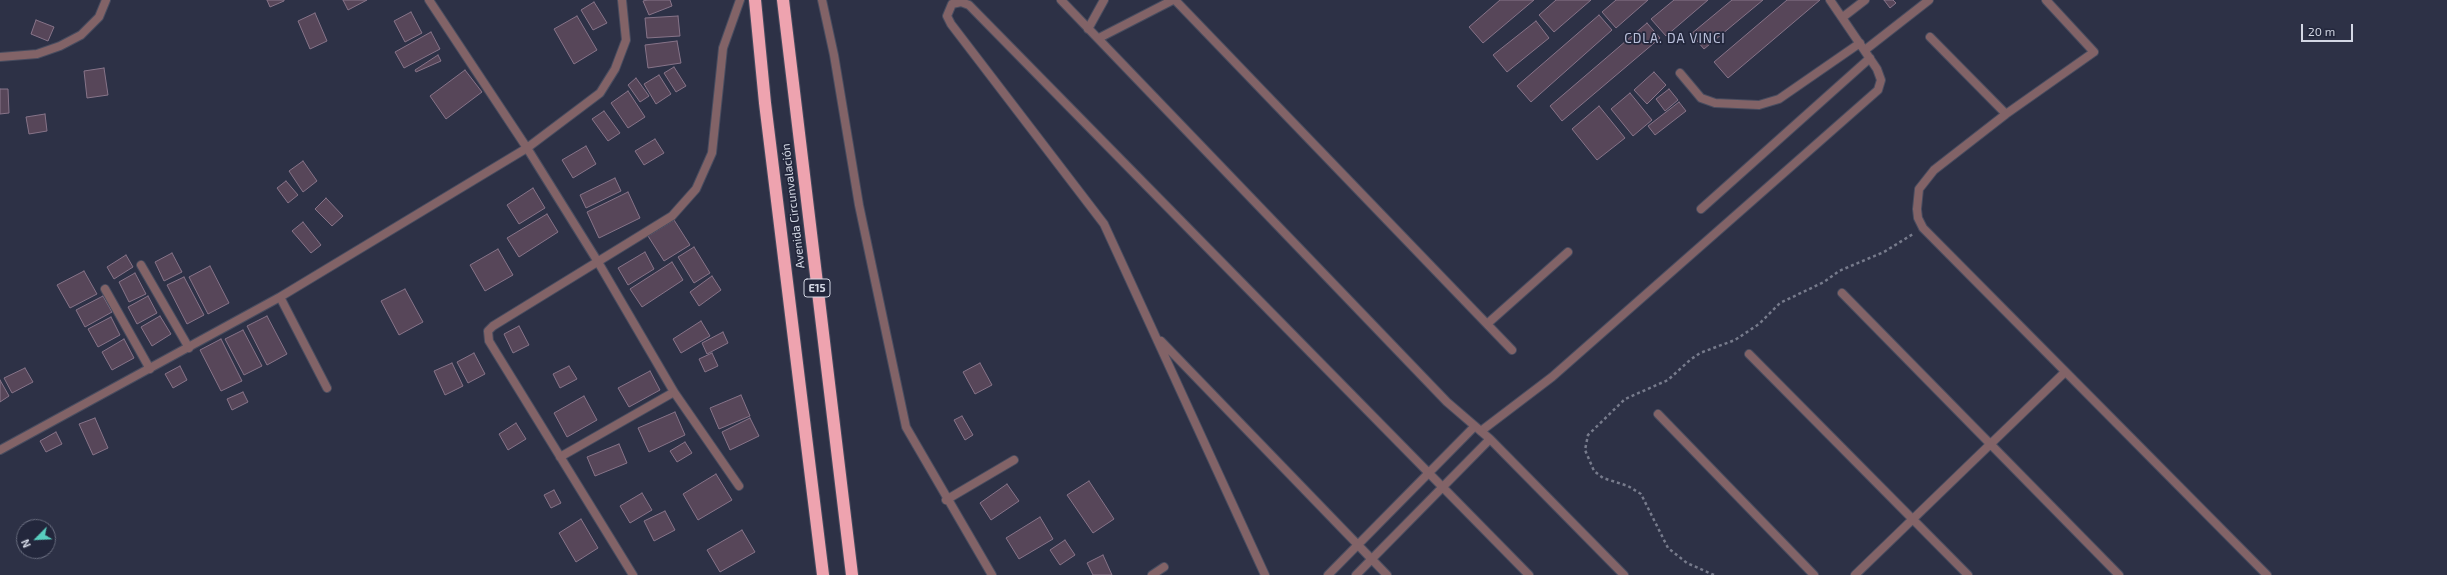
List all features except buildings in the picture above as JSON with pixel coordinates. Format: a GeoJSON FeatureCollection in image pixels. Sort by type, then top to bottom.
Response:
{"type":"FeatureCollection","features":[{"type":"Feature","properties":{"kind":"highway","name":"Avenida Circunvalación"},"geometry":{"type":"LineString","coordinates":[[755,0],[765,103],[823,575]]}},
{"type":"Feature","properties":{"kind":"highway","name":"Avenida Circunvalación"},"geometry":{"type":"LineString","coordinates":[[783,0],[852,575]]}},
{"type":"Feature","properties":{"kind":"street"},"geometry":{"type":"LineString","coordinates":[[0,57],[37,54],[60,46],[86,30],[99,17],[106,0]]}},
{"type":"Feature","properties":{"kind":"street"},"geometry":{"type":"LineString","coordinates":[[430,0],[527,148],[598,262],[674,392],[739,486]]}},
{"type":"Feature","properties":{"kind":"street"},"geometry":{"type":"LineString","coordinates":[[0,450],[150,370],[280,297],[527,148],[600,93],[611,75],[626,40],[622,0]]}},
{"type":"Feature","properties":{"kind":"street"},"geometry":{"type":"LineString","coordinates":[[633,575],[489,341],[488,331],[493,326],[672,216],[696,189],[712,153],[723,48],[740,0]]}},
{"type":"Feature","properties":{"kind":"street"},"geometry":{"type":"LineString","coordinates":[[822,0],[834,55],[859,205],[902,414],[911,439],[992,575]]}},
{"type":"Feature","properties":{"kind":"street"},"geometry":{"type":"LineString","coordinates":[[1061,0],[1447,402],[1490,439],[1624,575]]}},
{"type":"Feature","properties":{"kind":"street"},"geometry":{"type":"LineString","coordinates":[[1088,29],[1104,0]]}},
{"type":"Feature","properties":{"kind":"street"},"geometry":{"type":"LineString","coordinates":[[1099,38],[1174,0],[1512,350]]}},
{"type":"Feature","properties":{"kind":"street"},"geometry":{"type":"LineString","coordinates":[[1328,575],[1429,474],[1478,428],[1552,377],[1878,90],[1881,80],[1878,69],[1830,0]]}},
{"type":"Feature","properties":{"kind":"street"},"geometry":{"type":"LineString","coordinates":[[1843,17],[1865,0]]}},
{"type":"Feature","properties":{"kind":"street"},"geometry":{"type":"LineString","coordinates":[[1865,50],[1929,0]]}},
{"type":"Feature","properties":{"kind":"street"},"geometry":{"type":"LineString","coordinates":[[2046,0],[2094,52],[2006,114],[1925,179],[1919,189],[1917,204],[1918,218],[1923,228],[2267,575]]}},
{"type":"Feature","properties":{"kind":"street"},"geometry":{"type":"LineString","coordinates":[[1265,575],[1104,224],[951,24],[947,16],[952,4],[961,2],[969,5],[1529,575]]}},
{"type":"Feature","properties":{"kind":"street"},"geometry":{"type":"LineString","coordinates":[[1930,37],[2006,114]]}},
{"type":"Feature","properties":{"kind":"street"},"geometry":{"type":"LineString","coordinates":[[1680,73],[1701,98],[1715,103],[1759,105],[1779,99],[1860,43]]}},
{"type":"Feature","properties":{"kind":"street"},"geometry":{"type":"LineString","coordinates":[[1701,209],[1870,58]]}},
{"type":"Feature","properties":{"kind":"street"},"geometry":{"type":"LineString","coordinates":[[1486,324],[1568,252]]}},
{"type":"Feature","properties":{"kind":"street"},"geometry":{"type":"LineString","coordinates":[[141,265],[189,348]]}},
{"type":"Feature","properties":{"kind":"street"},"geometry":{"type":"LineString","coordinates":[[105,289],[150,370]]}},
{"type":"Feature","properties":{"kind":"street"},"geometry":{"type":"LineString","coordinates":[[1842,293],[2119,575]]}},
{"type":"Feature","properties":{"kind":"street"},"geometry":{"type":"LineString","coordinates":[[280,297],[327,388]]}},
{"type":"Feature","properties":{"kind":"street"},"geometry":{"type":"LineString","coordinates":[[1157,337],[1386,575]]}},
{"type":"Feature","properties":{"kind":"street"},"geometry":{"type":"LineString","coordinates":[[1749,354],[1968,575]]}},
{"type":"Feature","properties":{"kind":"street"},"geometry":{"type":"LineString","coordinates":[[1855,575],[1914,520],[2065,372]]}},
{"type":"Feature","properties":{"kind":"street"},"geometry":{"type":"LineString","coordinates":[[560,457],[674,392]]}},
{"type":"Feature","properties":{"kind":"street"},"geometry":{"type":"LineString","coordinates":[[1658,414],[1814,575]]}},
{"type":"Feature","properties":{"kind":"street"},"geometry":{"type":"LineString","coordinates":[[1356,575],[1490,439]]}},
{"type":"Feature","properties":{"kind":"street"},"geometry":{"type":"LineString","coordinates":[[946,500],[1014,460]]}},
{"type":"Feature","properties":{"kind":"street"},"geometry":{"type":"LineString","coordinates":[[1152,575],[1164,568]]}},
{"type":"Feature","properties":{"kind":"path"},"geometry":{"type":"LineString","coordinates":[[1714,575],[1687,563],[1668,548],[1641,494],[1628,486],[1603,478],[1594,471],[1585,450],[1588,435],[1625,399],[1668,380],[1700,353],[1735,340],[1759,324],[1780,303],[1821,284],[1839,271],[1884,252],[1923,228]]}},
{"type":"Feature","properties":{"kind":"district","name":"CDLA. DA VINCI"},"geometry":{"type":"Point","coordinates":[1675,39]}}]}
